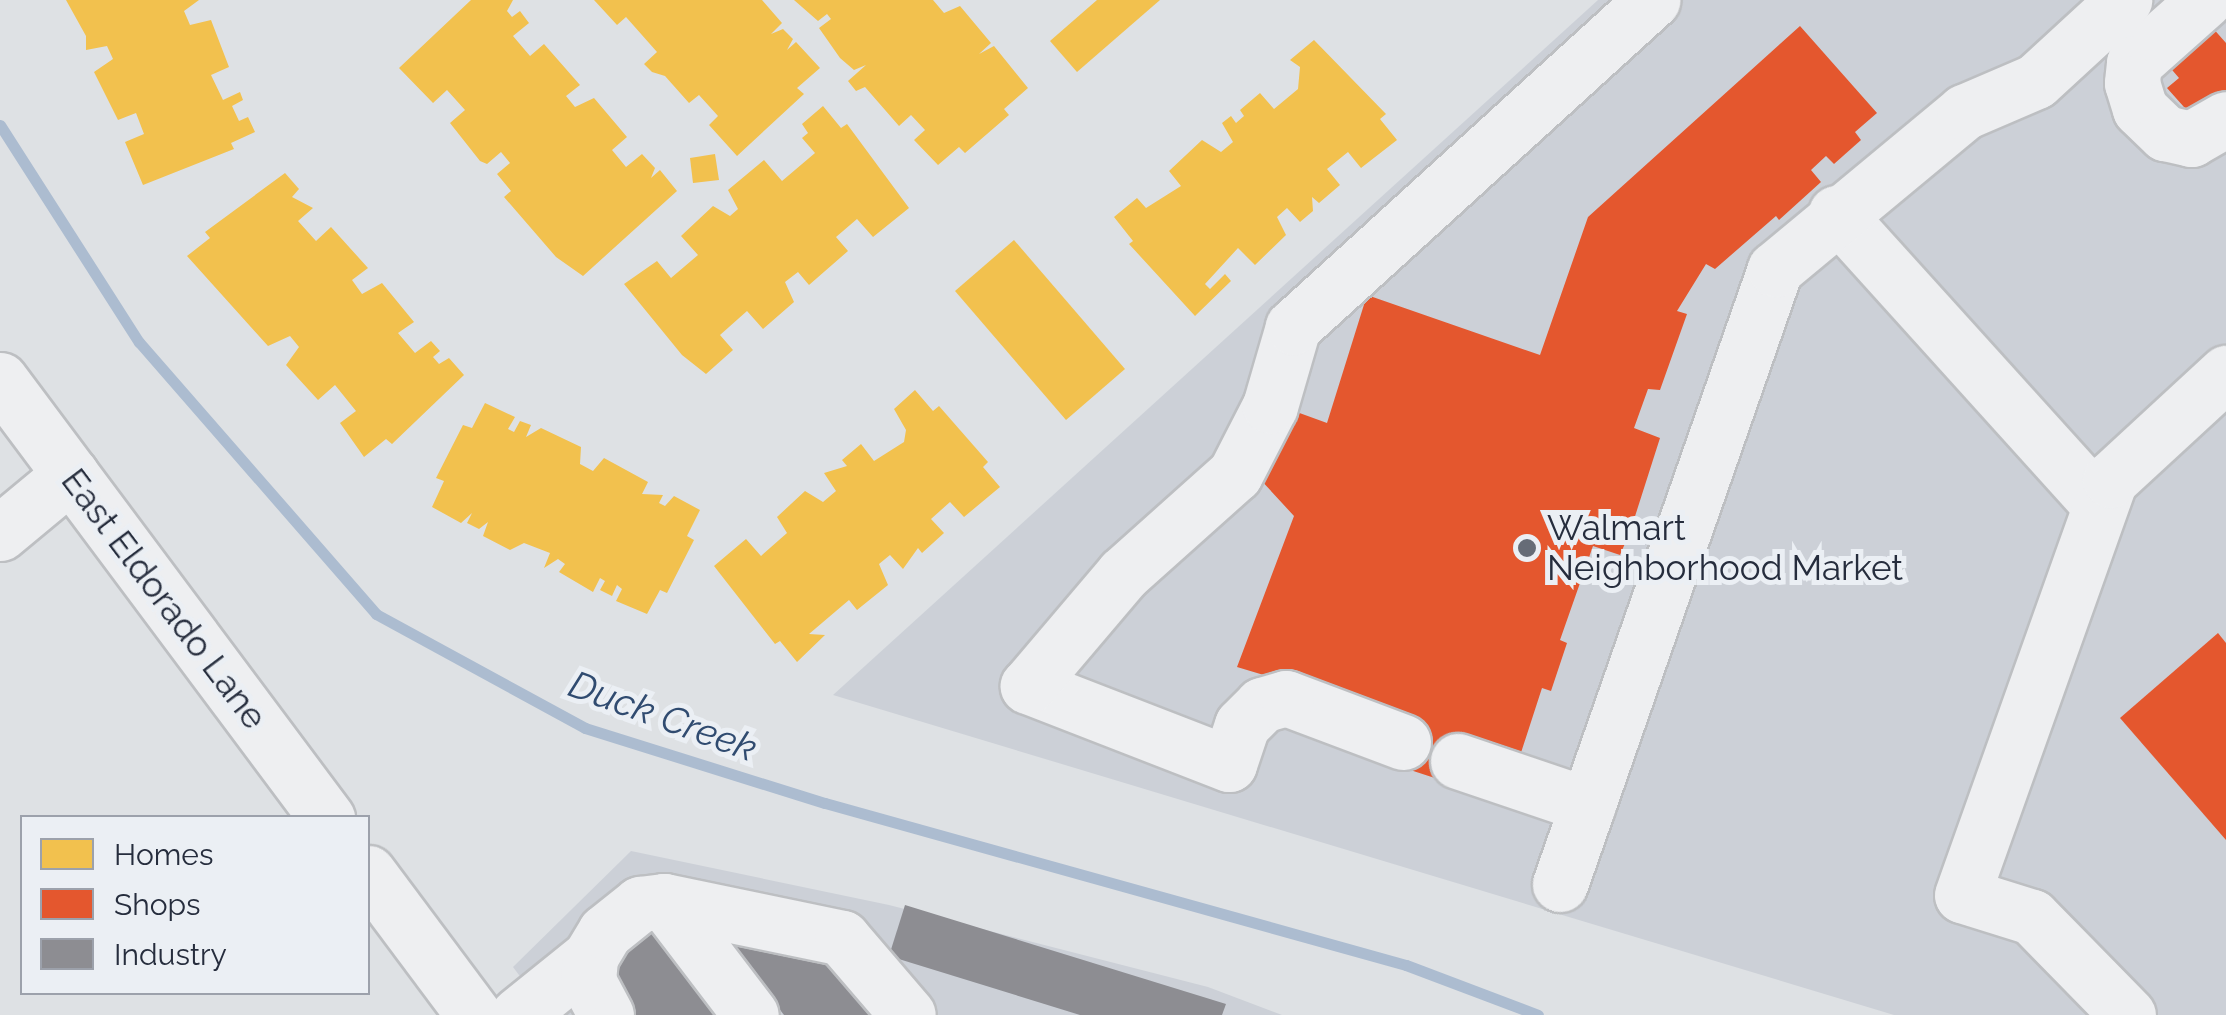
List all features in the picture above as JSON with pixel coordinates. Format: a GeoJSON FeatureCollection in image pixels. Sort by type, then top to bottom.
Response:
{"type":"FeatureCollection","features":[{"type":"Feature","properties":{"kind":"street"},"geometry":{"type":"LineString","coordinates":[[1404,742],[1286,698],[1262,705],[1242,726],[1228,764],[1028,686],[1123,574],[1235,474],[1270,406],[1293,327],[1652,0]]}},
{"type":"Feature","properties":{"kind":"street"},"geometry":{"type":"LineString","coordinates":[[1560,884],[1775,269],[1836,214],[1964,112],[2036,82],[2124,0]]}},
{"type":"Feature","properties":{"kind":"street"},"geometry":{"type":"LineString","coordinates":[[2205,0],[2134,63],[2132,83],[2140,110],[2165,133],[2191,139],[2226,120]]}},
{"type":"Feature","properties":{"kind":"street"},"geometry":{"type":"LineString","coordinates":[[1836,214],[2100,504]]}},
{"type":"Feature","properties":{"kind":"street"},"geometry":{"type":"LineString","coordinates":[[2128,1015],[2032,917],[1962,895],[2110,480],[2176,448],[2226,373]]}},
{"type":"Feature","properties":{"kind":"street","name":"East Eldorado Lane"},"geometry":{"type":"LineString","coordinates":[[0,380],[324,815]]}},
{"type":"Feature","properties":{"kind":"street"},"geometry":{"type":"LineString","coordinates":[[0,534],[71,474]]}},
{"type":"Feature","properties":{"kind":"street"},"geometry":{"type":"LineString","coordinates":[[1458,761],[1588,805]]}},
{"type":"Feature","properties":{"kind":"street"},"geometry":{"type":"LineString","coordinates":[[370,875],[474,1015]]}},
{"type":"Feature","properties":{"kind":"street"},"geometry":{"type":"LineString","coordinates":[[664,900],[751,1015]]}},
{"type":"Feature","properties":{"kind":"street"},"geometry":{"type":"LineString","coordinates":[[518,1015],[590,957],[605,932],[640,904],[664,900],[842,938],[908,1015]]}},
{"type":"Feature","properties":{"kind":"street"},"geometry":{"type":"LineString","coordinates":[[590,957],[588,982],[606,1015]]}},
{"type":"Feature","properties":{"kind":"shaded area"},"geometry":{"type":"Polygon","coordinates":[[[1598,0],[2226,0],[2226,1015],[1894,1015],[833,695],[1598,0]]]}},
{"type":"Feature","properties":{"kind":"shaded area"},"geometry":{"type":"Polygon","coordinates":[[[631,851],[889,905],[1208,987],[1282,1015],[549,1015],[513,967],[631,851]]]}},
{"type":"Feature","properties":{"kind":"building: Homes"},"geometry":{"type":"Polygon","coordinates":[[[66,0],[199,0],[184,11],[190,25],[211,20],[229,67],[211,75],[223,100],[240,92],[243,100],[232,106],[239,121],[248,117],[255,132],[231,143],[234,149],[143,185],[125,142],[144,134],[136,113],[118,120],[94,72],[113,59],[107,46],[86,50],[86,36],[66,0]]]}},
{"type":"Feature","properties":{"kind":"building: Homes"},"geometry":{"type":"Polygon","coordinates":[[[471,0],[513,0],[507,11],[512,17],[520,11],[529,23],[513,36],[530,56],[544,44],[580,85],[566,96],[575,107],[594,98],[627,137],[612,150],[626,167],[642,154],[655,168],[651,178],[660,170],[677,191],[583,276],[556,257],[504,197],[511,191],[497,174],[510,163],[501,152],[487,164],[480,161],[450,123],[465,110],[447,90],[433,103],[399,68],[471,0]]]}},
{"type":"Feature","properties":{"kind":"building: Homes"},"geometry":{"type":"Polygon","coordinates":[[[594,0],[762,0],[782,23],[771,34],[783,29],[793,39],[787,50],[796,42],[820,68],[797,88],[804,94],[737,156],[709,125],[718,116],[699,95],[689,103],[665,76],[652,72],[644,64],[657,52],[626,17],[617,25],[594,0]]]}},
{"type":"Feature","properties":{"kind":"building: Homes"},"geometry":{"type":"Polygon","coordinates":[[[794,0],[933,0],[944,13],[960,6],[991,43],[979,54],[994,46],[1028,88],[1004,109],[1009,115],[965,153],[959,147],[938,165],[914,140],[925,130],[911,115],[899,126],[865,87],[856,91],[848,81],[866,65],[854,70],[840,58],[819,28],[831,19],[827,14],[818,21],[794,0]]]}},
{"type":"Feature","properties":{"kind":"building: Homes"},"geometry":{"type":"Polygon","coordinates":[[[1097,0],[1160,0],[1077,72],[1050,41],[1097,0]]]}},
{"type":"Feature","properties":{"kind":"building: Homes"},"geometry":{"type":"Polygon","coordinates":[[[1314,40],[1386,114],[1380,119],[1397,140],[1361,168],[1348,152],[1327,169],[1340,185],[1319,203],[1312,197],[1313,211],[1300,222],[1287,208],[1277,217],[1286,235],[1255,265],[1238,248],[1205,284],[1210,289],[1225,274],[1231,281],[1195,316],[1129,244],[1133,241],[1114,217],[1137,198],[1146,208],[1181,186],[1169,171],[1202,140],[1221,152],[1233,142],[1222,123],[1231,116],[1236,123],[1244,116],[1240,110],[1260,93],[1274,109],[1298,89],[1300,67],[1290,60],[1314,40]]]}},
{"type":"Feature","properties":{"kind":"building: Homes"},"geometry":{"type":"Polygon","coordinates":[[[823,106],[841,128],[847,124],[909,208],[873,237],[857,219],[836,237],[848,251],[809,285],[798,272],[785,282],[794,302],[763,329],[747,311],[720,335],[733,350],[706,374],[682,355],[624,284],[657,261],[671,278],[698,255],[681,236],[713,206],[730,216],[738,209],[728,190],[764,160],[782,181],[815,153],[802,138],[808,133],[802,124],[823,106]]]}},
{"type":"Feature","properties":{"kind":"building: Homes"},"geometry":{"type":"Polygon","coordinates":[[[715,154],[719,180],[693,183],[690,158],[715,154]]]}},
{"type":"Feature","properties":{"kind":"building: Homes"},"geometry":{"type":"Polygon","coordinates":[[[285,173],[299,189],[292,197],[313,208],[298,221],[316,241],[331,227],[368,268],[352,280],[362,294],[382,283],[414,322],[398,333],[415,353],[431,341],[440,351],[433,357],[439,364],[449,358],[464,375],[392,444],[386,439],[364,457],[340,423],[356,411],[335,385],[318,400],[286,365],[299,347],[290,336],[268,346],[187,256],[210,238],[205,232],[285,173]]]}},
{"type":"Feature","properties":{"kind":"building: Homes"},"geometry":{"type":"Polygon","coordinates":[[[1014,240],[1125,369],[1066,420],[955,291],[1014,240]]]}},
{"type":"Feature","properties":{"kind":"building: Homes"},"geometry":{"type":"Polygon","coordinates":[[[915,390],[933,411],[939,406],[988,462],[983,467],[1000,487],[964,517],[950,502],[931,519],[944,533],[922,553],[918,548],[903,569],[890,555],[879,564],[888,585],[857,610],[849,600],[809,634],[825,635],[797,662],[780,641],[775,644],[714,566],[746,539],[761,556],[787,533],[777,517],[805,491],[823,502],[836,491],[824,473],[847,466],[842,460],[861,444],[874,461],[904,442],[906,430],[894,409],[915,390]]]}},
{"type":"Feature","properties":{"kind":"building: Homes"},"geometry":{"type":"Polygon","coordinates":[[[485,403],[515,417],[508,429],[514,432],[520,421],[531,425],[526,437],[541,428],[581,447],[580,464],[593,471],[604,458],[648,482],[642,494],[663,495],[659,503],[665,506],[674,496],[700,510],[687,536],[694,540],[667,593],[660,590],[647,614],[616,601],[622,589],[617,585],[612,596],[600,590],[605,581],[600,578],[593,592],[559,572],[565,564],[558,559],[544,568],[550,553],[524,543],[510,550],[483,536],[488,522],[479,529],[467,523],[472,513],[461,523],[432,507],[444,481],[436,478],[463,425],[472,428],[485,403]]]}},
{"type":"Feature","properties":{"kind":"building: Shops"},"geometry":{"type":"Polygon","coordinates":[[[2188,0],[2226,43],[2226,102],[2218,93],[2192,116],[2167,88],[2179,78],[2143,36],[2188,0]]]}},
{"type":"Feature","properties":{"kind":"building: Shops"},"geometry":{"type":"Polygon","coordinates":[[[1800,26],[1877,113],[1855,132],[1861,140],[1834,164],[1826,156],[1811,170],[1821,182],[1779,220],[1776,216],[1715,269],[1706,264],[1677,311],[1687,314],[1660,390],[1648,389],[1634,428],[1660,438],[1630,532],[1620,555],[1593,546],[1560,640],[1567,643],[1551,691],[1542,688],[1517,765],[1450,783],[1395,765],[1297,685],[1237,667],[1294,516],[1259,478],[1283,407],[1327,423],[1367,295],[1540,355],[1588,217],[1800,26]]]}},
{"type":"Feature","properties":{"kind":"building: Shops"},"geometry":{"type":"Polygon","coordinates":[[[2218,633],[2226,643],[2226,840],[2120,718],[2218,633]]]}},
{"type":"Feature","properties":{"kind":"building: Industry"},"geometry":{"type":"Polygon","coordinates":[[[905,905],[1226,1004],[1222,1015],[1080,1015],[889,956],[905,905]]]}},
{"type":"Feature","properties":{"kind":"building: Industry"},"geometry":{"type":"Polygon","coordinates":[[[641,917],[718,1015],[631,1015],[605,981],[641,917]]]}},
{"type":"Feature","properties":{"kind":"building: Industry"},"geometry":{"type":"Polygon","coordinates":[[[714,924],[830,947],[882,1015],[784,1015],[714,924]]]}},
{"type":"Feature","properties":{"kind":"waterway","name":"Duck Creek"},"geometry":{"type":"LineString","coordinates":[[0,125],[139,342],[376,614],[585,728],[825,803],[1406,965],[1538,1015]]}},
{"type":"Feature","properties":{"kind":"place","name":"Walmart Neighborhood Market"},"geometry":{"type":"Point","coordinates":[1527,548]}}]}
